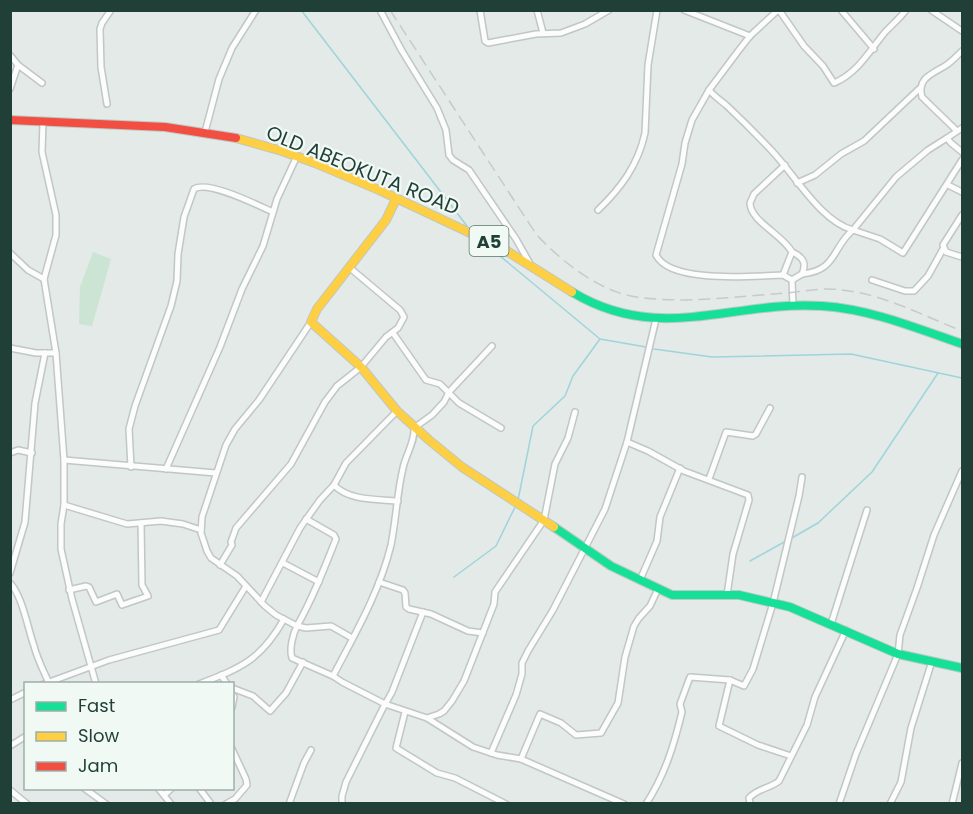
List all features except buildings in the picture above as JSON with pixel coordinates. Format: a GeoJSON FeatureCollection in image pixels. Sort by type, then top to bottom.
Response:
{"type":"FeatureCollection","features":[{"type":"Feature","properties":{"kind":"main road","name":"OLD ABEOKUTA ROAD"},"geometry":{"type":"LineString","coordinates":[[10,120],[205,132],[262,145],[297,156],[482,238],[530,264],[578,297],[617,313],[656,319],[679,319],[793,306],[826,306],[869,312],[963,344]]}},
{"type":"Feature","properties":{"kind":"main road"},"geometry":{"type":"LineString","coordinates":[[396,199],[386,220],[317,309],[311,322],[361,367],[414,428],[462,467],[544,520],[610,567],[658,589],[672,595],[739,595],[790,607],[898,654],[963,668]]}},
{"type":"Feature","properties":{"kind":"street"},"geometry":{"type":"LineString","coordinates":[[107,104],[101,67],[100,29],[111,10]]}},
{"type":"Feature","properties":{"kind":"street"},"geometry":{"type":"LineString","coordinates":[[205,132],[219,79],[232,48],[256,10]]}},
{"type":"Feature","properties":{"kind":"street"},"geometry":{"type":"LineString","coordinates":[[380,10],[437,108],[446,130],[449,155],[469,170],[516,239],[530,264]]}},
{"type":"Feature","properties":{"kind":"street"},"geometry":{"type":"LineString","coordinates":[[480,10],[486,43],[543,33],[550,35],[574,29],[609,10]]}},
{"type":"Feature","properties":{"kind":"street"},"geometry":{"type":"LineString","coordinates":[[537,10],[543,33]]}},
{"type":"Feature","properties":{"kind":"street"},"geometry":{"type":"LineString","coordinates":[[598,210],[624,182],[643,144],[648,66],[657,10]]}},
{"type":"Feature","properties":{"kind":"street"},"geometry":{"type":"LineString","coordinates":[[684,10],[750,36]]}},
{"type":"Feature","properties":{"kind":"street"},"geometry":{"type":"LineString","coordinates":[[792,280],[783,274],[717,276],[678,272],[659,262],[656,255],[682,164],[684,143],[692,120],[709,90],[750,36],[778,10],[804,46],[824,66],[834,83],[845,78],[874,49],[886,31],[906,10]]}},
{"type":"Feature","properties":{"kind":"street"},"geometry":{"type":"LineString","coordinates":[[841,10],[874,49]]}},
{"type":"Feature","properties":{"kind":"street"},"geometry":{"type":"LineString","coordinates":[[931,10],[962,29]]}},
{"type":"Feature","properties":{"kind":"street"},"geometry":{"type":"LineString","coordinates":[[797,183],[815,175],[841,154],[864,141],[919,89],[921,81],[963,51]]}},
{"type":"Feature","properties":{"kind":"street"},"geometry":{"type":"LineString","coordinates":[[10,56],[42,83]]}},
{"type":"Feature","properties":{"kind":"street"},"geometry":{"type":"LineString","coordinates":[[10,89],[18,65]]}},
{"type":"Feature","properties":{"kind":"street"},"geometry":{"type":"LineString","coordinates":[[792,280],[802,274],[822,269],[836,254],[847,234],[853,230],[896,177],[928,150],[960,129],[922,97],[919,89]]}},
{"type":"Feature","properties":{"kind":"street"},"geometry":{"type":"LineString","coordinates":[[709,90],[785,165],[797,183],[833,220],[842,227],[880,239],[903,253],[963,160]]}},
{"type":"Feature","properties":{"kind":"street"},"geometry":{"type":"LineString","coordinates":[[43,122],[42,152],[56,215],[55,240],[44,279],[56,353],[64,460],[61,549],[69,590],[95,682]]}},
{"type":"Feature","properties":{"kind":"street"},"geometry":{"type":"LineString","coordinates":[[947,138],[963,152]]}},
{"type":"Feature","properties":{"kind":"street"},"geometry":{"type":"LineString","coordinates":[[166,470],[220,347],[242,289],[263,246],[273,212],[297,156]]}},
{"type":"Feature","properties":{"kind":"street"},"geometry":{"type":"LineString","coordinates":[[785,165],[754,194],[750,209],[753,215],[804,261],[805,267],[802,274]]}},
{"type":"Feature","properties":{"kind":"street"},"geometry":{"type":"LineString","coordinates":[[948,185],[963,192]]}},
{"type":"Feature","properties":{"kind":"street"},"geometry":{"type":"LineString","coordinates":[[131,467],[129,429],[171,306],[177,281],[178,254],[184,217],[194,189],[198,186],[210,187],[273,212]]}},
{"type":"Feature","properties":{"kind":"street"},"geometry":{"type":"LineString","coordinates":[[872,280],[905,291],[914,291],[927,276],[943,249],[945,240],[963,215]]}},
{"type":"Feature","properties":{"kind":"street"},"geometry":{"type":"LineString","coordinates":[[943,249],[963,257]]}},
{"type":"Feature","properties":{"kind":"street"},"geometry":{"type":"LineString","coordinates":[[783,274],[792,252]]}},
{"type":"Feature","properties":{"kind":"street"},"geometry":{"type":"LineString","coordinates":[[10,253],[28,270],[44,279]]}},
{"type":"Feature","properties":{"kind":"street"},"geometry":{"type":"LineString","coordinates":[[220,565],[232,545],[236,528],[291,464],[325,402],[338,386],[361,367],[386,337],[403,322],[403,314],[350,268]]}},
{"type":"Feature","properties":{"kind":"street"},"geometry":{"type":"LineString","coordinates":[[792,280],[793,306]]}},
{"type":"Feature","properties":{"kind":"street"},"geometry":{"type":"LineString","coordinates":[[491,753],[516,695],[522,674],[522,663],[586,549],[605,509],[627,442],[656,319]]}},
{"type":"Feature","properties":{"kind":"street"},"geometry":{"type":"LineString","coordinates":[[311,322],[226,445],[202,517],[201,530],[207,551],[220,565],[237,576],[261,602],[284,619],[297,626],[315,628],[327,625],[337,628],[352,638]]}},
{"type":"Feature","properties":{"kind":"street"},"geometry":{"type":"LineString","coordinates":[[393,333],[426,380],[440,384],[459,403],[501,428]]}},
{"type":"Feature","properties":{"kind":"street"},"geometry":{"type":"LineString","coordinates":[[333,676],[379,582],[391,545],[403,466],[414,435],[414,428],[438,409],[447,399],[449,392],[492,346]]}},
{"type":"Feature","properties":{"kind":"street"},"geometry":{"type":"LineString","coordinates":[[10,348],[56,353]]}},
{"type":"Feature","properties":{"kind":"street"},"geometry":{"type":"LineString","coordinates":[[10,573],[26,522],[35,404],[45,353]]}},
{"type":"Feature","properties":{"kind":"street"},"geometry":{"type":"LineString","coordinates":[[709,479],[726,432],[750,436],[756,434],[770,408]]}},
{"type":"Feature","properties":{"kind":"street"},"geometry":{"type":"LineString","coordinates":[[261,602],[306,519],[334,485],[346,463],[397,411]]}},
{"type":"Feature","properties":{"kind":"street"},"geometry":{"type":"LineString","coordinates":[[427,718],[439,714],[452,701],[468,673],[494,604],[495,592],[544,520],[555,464],[568,438],[575,412]]}},
{"type":"Feature","properties":{"kind":"street"},"geometry":{"type":"LineString","coordinates":[[627,442],[680,468],[744,492],[749,500],[733,554],[727,595]]}},
{"type":"Feature","properties":{"kind":"street"},"geometry":{"type":"LineString","coordinates":[[10,453],[18,450],[32,453]]}},
{"type":"Feature","properties":{"kind":"street"},"geometry":{"type":"LineString","coordinates":[[64,460],[216,473]]}},
{"type":"Feature","properties":{"kind":"street"},"geometry":{"type":"LineString","coordinates":[[640,580],[657,541],[660,517],[680,468]]}},
{"type":"Feature","properties":{"kind":"street"},"geometry":{"type":"LineString","coordinates":[[839,804],[856,754],[898,654],[900,635],[918,588],[934,535],[963,471]]}},
{"type":"Feature","properties":{"kind":"street"},"geometry":{"type":"LineString","coordinates":[[646,804],[660,783],[667,766],[681,716],[680,704],[690,677],[730,680],[744,687],[753,669],[773,603],[800,496],[802,477]]}},
{"type":"Feature","properties":{"kind":"street"},"geometry":{"type":"LineString","coordinates":[[334,485],[344,494],[398,501]]}},
{"type":"Feature","properties":{"kind":"street"},"geometry":{"type":"LineString","coordinates":[[64,505],[127,524],[171,522],[201,530]]}},
{"type":"Feature","properties":{"kind":"street"},"geometry":{"type":"LineString","coordinates":[[831,624],[867,510]]}},
{"type":"Feature","properties":{"kind":"street"},"geometry":{"type":"LineString","coordinates":[[306,519],[335,537],[319,582],[297,626],[292,658],[333,676],[385,704],[427,718],[473,747],[521,759],[624,804]]}},
{"type":"Feature","properties":{"kind":"street"},"geometry":{"type":"LineString","coordinates":[[69,590],[86,586],[96,602],[117,594],[122,605],[148,597],[142,585],[141,523]]}},
{"type":"Feature","properties":{"kind":"street"},"geometry":{"type":"LineString","coordinates":[[283,563],[319,582]]}},
{"type":"Feature","properties":{"kind":"street"},"geometry":{"type":"LineString","coordinates":[[379,582],[403,590],[406,607],[468,631],[483,633]]}},
{"type":"Feature","properties":{"kind":"street"},"geometry":{"type":"LineString","coordinates":[[10,583],[17,592],[46,682],[90,666],[219,630],[246,586]]}},
{"type":"Feature","properties":{"kind":"street"},"geometry":{"type":"LineString","coordinates":[[521,759],[540,714],[561,723],[576,735],[601,733],[618,703],[625,657],[634,626],[651,606],[658,589]]}},
{"type":"Feature","properties":{"kind":"street"},"geometry":{"type":"LineString","coordinates":[[342,804],[346,782],[392,692],[423,612]]}},
{"type":"Feature","properties":{"kind":"street"},"geometry":{"type":"LineString","coordinates":[[203,682],[243,666],[275,635],[284,619]]}},
{"type":"Feature","properties":{"kind":"street"},"geometry":{"type":"LineString","coordinates":[[750,804],[749,798],[758,789],[772,787],[779,781],[807,725],[815,697],[846,630]]}},
{"type":"Feature","properties":{"kind":"street"},"geometry":{"type":"LineString","coordinates":[[890,804],[901,782],[911,728],[932,661]]}},
{"type":"Feature","properties":{"kind":"street"},"geometry":{"type":"LineString","coordinates":[[234,689],[253,696],[270,711],[286,693],[303,662]]}},
{"type":"Feature","properties":{"kind":"street"},"geometry":{"type":"LineString","coordinates":[[221,675],[226,682]]}},
{"type":"Feature","properties":{"kind":"street"},"geometry":{"type":"LineString","coordinates":[[730,680],[719,726],[758,745],[791,756]]}},
{"type":"Feature","properties":{"kind":"street"},"geometry":{"type":"LineString","coordinates":[[10,700],[24,693]]}},
{"type":"Feature","properties":{"kind":"street"},"geometry":{"type":"LineString","coordinates":[[405,712],[396,748],[437,773],[455,778],[506,804]]}},
{"type":"Feature","properties":{"kind":"street"},"geometry":{"type":"LineString","coordinates":[[10,746],[24,738]]}},
{"type":"Feature","properties":{"kind":"street"},"geometry":{"type":"LineString","coordinates":[[289,804],[311,750]]}},
{"type":"Feature","properties":{"kind":"street"},"geometry":{"type":"LineString","coordinates":[[226,804],[235,799],[247,785],[234,754]]}},
{"type":"Feature","properties":{"kind":"street"},"geometry":{"type":"LineString","coordinates":[[952,804],[963,763]]}},
{"type":"Feature","properties":{"kind":"street"},"geometry":{"type":"LineString","coordinates":[[10,790],[27,804]]}},
{"type":"Feature","properties":{"kind":"street"},"geometry":{"type":"LineString","coordinates":[[85,790],[106,804]]}},
{"type":"Feature","properties":{"kind":"street"},"geometry":{"type":"LineString","coordinates":[[159,790],[171,804]]}},
{"type":"Feature","properties":{"kind":"street"},"geometry":{"type":"LineString","coordinates":[[164,795],[171,790]]}},
{"type":"Feature","properties":{"kind":"street"},"geometry":{"type":"LineString","coordinates":[[200,790],[211,804]]}},
{"type":"Feature","properties":{"kind":"green space"},"geometry":{"type":"Polygon","coordinates":[[[93,252],[111,259],[92,326],[79,324],[80,287],[93,252]]]}},
{"type":"Feature","properties":{"kind":"waterway"},"geometry":{"type":"LineString","coordinates":[[301,10],[467,226]]}},
{"type":"Feature","properties":{"kind":"waterway"},"geometry":{"type":"LineString","coordinates":[[488,246],[600,339],[646,347]]}},
{"type":"Feature","properties":{"kind":"waterway"},"geometry":{"type":"LineString","coordinates":[[518,500],[533,426],[565,396],[573,376],[600,339]]}},
{"type":"Feature","properties":{"kind":"waterway"},"geometry":{"type":"LineString","coordinates":[[654,349],[712,357],[851,354],[962,378]]}},
{"type":"Feature","properties":{"kind":"waterway"},"geometry":{"type":"LineString","coordinates":[[790,539],[818,523],[872,472],[938,373]]}},
{"type":"Feature","properties":{"kind":"waterway"},"geometry":{"type":"LineString","coordinates":[[454,577],[496,546],[516,505]]}},
{"type":"Feature","properties":{"kind":"waterway"},"geometry":{"type":"LineString","coordinates":[[750,561],[786,541]]}},
{"type":"Feature","properties":{"kind":"railway"},"geometry":{"type":"LineString","coordinates":[[390,10],[536,234],[556,254],[592,280],[631,296],[669,300],[729,298],[823,289],[846,290],[897,304],[962,331]]}},
{"type":"Feature","properties":{"kind":"traffic: fast"},"geometry":{"type":"LineString","coordinates":[[572,292],[604,308],[635,316],[666,318],[696,317],[789,306],[840,308],[893,320],[962,344]]}},
{"type":"Feature","properties":{"kind":"traffic: fast"},"geometry":{"type":"LineString","coordinates":[[554,527],[611,566],[672,595],[739,595],[790,607],[898,654],[962,668]]}},
{"type":"Feature","properties":{"kind":"traffic: slow"},"geometry":{"type":"LineString","coordinates":[[236,138],[282,151],[379,190],[502,248],[572,292]]}},
{"type":"Feature","properties":{"kind":"traffic: slow"},"geometry":{"type":"LineString","coordinates":[[396,199],[386,220],[317,309],[311,322],[361,367],[397,411],[429,440],[462,467],[554,527]]}},
{"type":"Feature","properties":{"kind":"traffic: jam"},"geometry":{"type":"LineString","coordinates":[[10,120],[165,127],[236,138]]}}]}
